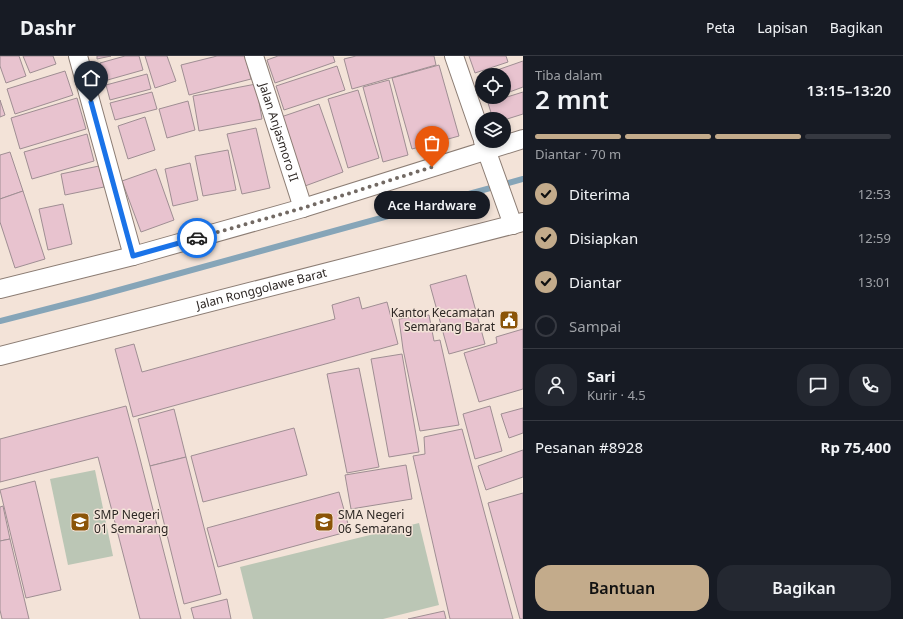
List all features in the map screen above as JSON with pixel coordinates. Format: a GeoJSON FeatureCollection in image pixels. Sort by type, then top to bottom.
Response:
{"type":"FeatureCollection","features":[{"type":"Feature","properties":{"kind":"street"},"geometry":{"type":"LineString","coordinates":[[78,56],[133,256]]}},
{"type":"Feature","properties":{"kind":"street","name":"Jalan Anjasmoro II"},"geometry":{"type":"LineString","coordinates":[[254,56],[303,208]]}},
{"type":"Feature","properties":{"kind":"street"},"geometry":{"type":"LineString","coordinates":[[454,56],[475,116]]}},
{"type":"Feature","properties":{"kind":"street"},"geometry":{"type":"LineString","coordinates":[[511,142],[523,139]]}},
{"type":"Feature","properties":{"kind":"street"},"geometry":{"type":"LineString","coordinates":[[0,289],[133,256],[303,208],[486,148],[515,220]]}},
{"type":"Feature","properties":{"kind":"street","name":"Jalan Ronggolawe Barat"},"geometry":{"type":"LineString","coordinates":[[0,356],[515,220]]}},
{"type":"Feature","properties":{"kind":"green space"},"geometry":{"type":"Polygon","coordinates":[[[95,470],[113,556],[68,565],[50,479],[95,470]]]}},
{"type":"Feature","properties":{"kind":"green space"},"geometry":{"type":"Polygon","coordinates":[[[419,523],[439,605],[383,619],[253,619],[240,567],[419,523]]]}},
{"type":"Feature","properties":{"kind":"building"},"geometry":{"type":"Polygon","coordinates":[[[0,56],[19,56],[26,76],[6,83],[0,66],[0,56]]]}},
{"type":"Feature","properties":{"kind":"building"},"geometry":{"type":"Polygon","coordinates":[[[23,56],[53,56],[56,64],[30,73],[23,56]]]}},
{"type":"Feature","properties":{"kind":"building"},"geometry":{"type":"Polygon","coordinates":[[[97,56],[111,56],[97,59],[97,56]]]}},
{"type":"Feature","properties":{"kind":"building"},"geometry":{"type":"Polygon","coordinates":[[[125,56],[139,56],[143,70],[104,81],[100,63],[125,56]]]}},
{"type":"Feature","properties":{"kind":"building"},"geometry":{"type":"Polygon","coordinates":[[[145,56],[167,56],[176,81],[155,88],[145,56]]]}},
{"type":"Feature","properties":{"kind":"building"},"geometry":{"type":"Polygon","coordinates":[[[217,56],[245,56],[251,79],[189,95],[181,65],[217,56]]]}},
{"type":"Feature","properties":{"kind":"building"},"geometry":{"type":"Polygon","coordinates":[[[278,56],[333,56],[335,62],[275,83],[267,60],[278,56]]]}},
{"type":"Feature","properties":{"kind":"building"},"geometry":{"type":"Polygon","coordinates":[[[356,56],[434,56],[436,65],[352,89],[344,59],[356,56]]]}},
{"type":"Feature","properties":{"kind":"building"},"geometry":{"type":"Polygon","coordinates":[[[469,56],[506,56],[508,62],[490,68],[475,68],[475,73],[469,56]]]}},
{"type":"Feature","properties":{"kind":"building"},"geometry":{"type":"Polygon","coordinates":[[[523,61],[523,87],[511,91],[511,68],[503,68],[523,61]]]}},
{"type":"Feature","properties":{"kind":"building"},"geometry":{"type":"Polygon","coordinates":[[[439,65],[459,136],[412,149],[392,78],[439,65]]]}},
{"type":"Feature","properties":{"kind":"building"},"geometry":{"type":"Polygon","coordinates":[[[337,66],[345,90],[284,110],[276,86],[337,66]]]}},
{"type":"Feature","properties":{"kind":"building"},"geometry":{"type":"Polygon","coordinates":[[[65,71],[73,95],[15,114],[7,89],[65,71]]]}},
{"type":"Feature","properties":{"kind":"building"},"geometry":{"type":"Polygon","coordinates":[[[147,74],[151,89],[110,100],[106,85],[147,74]]]}},
{"type":"Feature","properties":{"kind":"building"},"geometry":{"type":"Polygon","coordinates":[[[389,80],[408,155],[383,162],[363,87],[389,80]]]}},
{"type":"Feature","properties":{"kind":"building"},"geometry":{"type":"Polygon","coordinates":[[[256,84],[262,119],[199,131],[193,96],[256,84]]]}},
{"type":"Feature","properties":{"kind":"building"},"geometry":{"type":"Polygon","coordinates":[[[358,90],[379,158],[348,168],[328,99],[358,90]]]}},
{"type":"Feature","properties":{"kind":"building"},"geometry":{"type":"Polygon","coordinates":[[[152,92],[157,109],[115,120],[110,103],[152,92]]]}},
{"type":"Feature","properties":{"kind":"building"},"geometry":{"type":"Polygon","coordinates":[[[523,92],[523,114],[511,118],[511,112],[491,112],[488,104],[511,104],[511,96],[523,92]]]}},
{"type":"Feature","properties":{"kind":"building"},"geometry":{"type":"Polygon","coordinates":[[[77,98],[86,129],[20,149],[11,118],[77,98]]]}},
{"type":"Feature","properties":{"kind":"building"},"geometry":{"type":"Polygon","coordinates":[[[0,100],[5,115],[0,117],[0,100]]]}},
{"type":"Feature","properties":{"kind":"building"},"geometry":{"type":"Polygon","coordinates":[[[188,101],[195,130],[167,138],[159,109],[188,101]]]}},
{"type":"Feature","properties":{"kind":"building"},"geometry":{"type":"Polygon","coordinates":[[[319,104],[343,172],[305,186],[281,117],[319,104]]]}},
{"type":"Feature","properties":{"kind":"building"},"geometry":{"type":"Polygon","coordinates":[[[145,117],[155,150],[128,159],[118,126],[145,117]]]}},
{"type":"Feature","properties":{"kind":"building"},"geometry":{"type":"Polygon","coordinates":[[[256,128],[270,188],[242,194],[227,134],[256,128]]]}},
{"type":"Feature","properties":{"kind":"building"},"geometry":{"type":"Polygon","coordinates":[[[87,134],[94,161],[32,179],[24,152],[87,134]]]}},
{"type":"Feature","properties":{"kind":"building"},"geometry":{"type":"Polygon","coordinates":[[[228,150],[236,190],[203,196],[195,156],[228,150]]]}},
{"type":"Feature","properties":{"kind":"building"},"geometry":{"type":"Polygon","coordinates":[[[10,152],[23,191],[0,199],[0,155],[10,152]]]}},
{"type":"Feature","properties":{"kind":"building"},"geometry":{"type":"Polygon","coordinates":[[[190,163],[198,200],[173,206],[165,169],[190,163]]]}},
{"type":"Feature","properties":{"kind":"building"},"geometry":{"type":"Polygon","coordinates":[[[99,166],[104,187],[65,195],[61,174],[99,166]]]}},
{"type":"Feature","properties":{"kind":"building"},"geometry":{"type":"Polygon","coordinates":[[[156,169],[174,220],[141,232],[122,181],[156,169]]]}},
{"type":"Feature","properties":{"kind":"building"},"geometry":{"type":"Polygon","coordinates":[[[23,191],[45,259],[15,268],[0,222],[0,199],[23,191]]]}},
{"type":"Feature","properties":{"kind":"building"},"geometry":{"type":"Polygon","coordinates":[[[63,204],[72,244],[48,250],[39,209],[63,204]]]}},
{"type":"Feature","properties":{"kind":"building"},"geometry":{"type":"Polygon","coordinates":[[[466,275],[485,344],[449,354],[430,285],[466,275]]]}},
{"type":"Feature","properties":{"kind":"building"},"geometry":{"type":"Polygon","coordinates":[[[359,297],[362,309],[387,302],[398,344],[133,417],[115,349],[134,344],[142,372],[335,319],[332,305],[359,297]]]}},
{"type":"Feature","properties":{"kind":"building"},"geometry":{"type":"Polygon","coordinates":[[[429,315],[434,341],[440,340],[459,425],[420,431],[403,349],[399,319],[429,315]]]}},
{"type":"Feature","properties":{"kind":"building"},"geometry":{"type":"Polygon","coordinates":[[[523,329],[523,389],[479,402],[464,353],[497,343],[496,337],[523,329]]]}},
{"type":"Feature","properties":{"kind":"building"},"geometry":{"type":"Polygon","coordinates":[[[402,354],[419,452],[389,457],[371,359],[402,354]]]}},
{"type":"Feature","properties":{"kind":"building"},"geometry":{"type":"Polygon","coordinates":[[[359,368],[379,467],[347,473],[327,374],[359,368]]]}},
{"type":"Feature","properties":{"kind":"building"},"geometry":{"type":"Polygon","coordinates":[[[126,406],[181,619],[140,619],[98,457],[0,482],[0,439],[126,406]]]}},
{"type":"Feature","properties":{"kind":"building"},"geometry":{"type":"Polygon","coordinates":[[[490,406],[502,451],[475,459],[463,414],[490,406]]]}},
{"type":"Feature","properties":{"kind":"building"},"geometry":{"type":"Polygon","coordinates":[[[523,408],[523,433],[509,438],[501,414],[523,408]]]}},
{"type":"Feature","properties":{"kind":"building"},"geometry":{"type":"Polygon","coordinates":[[[174,409],[186,457],[150,466],[138,419],[174,409]]]}},
{"type":"Feature","properties":{"kind":"building"},"geometry":{"type":"Polygon","coordinates":[[[294,428],[307,475],[203,502],[191,456],[294,428]]]}},
{"type":"Feature","properties":{"kind":"building"},"geometry":{"type":"Polygon","coordinates":[[[462,429],[513,619],[450,619],[413,456],[425,454],[424,437],[462,429]]]}},
{"type":"Feature","properties":{"kind":"building"},"geometry":{"type":"Polygon","coordinates":[[[523,450],[523,477],[486,490],[478,466],[523,450]]]}},
{"type":"Feature","properties":{"kind":"building"},"geometry":{"type":"Polygon","coordinates":[[[186,457],[221,594],[184,604],[150,466],[186,457]]]}},
{"type":"Feature","properties":{"kind":"building"},"geometry":{"type":"Polygon","coordinates":[[[406,465],[412,499],[351,509],[345,475],[406,465]]]}},
{"type":"Feature","properties":{"kind":"building"},"geometry":{"type":"Polygon","coordinates":[[[35,481],[61,590],[26,598],[0,490],[35,481]]]}},
{"type":"Feature","properties":{"kind":"building"},"geometry":{"type":"Polygon","coordinates":[[[339,492],[350,531],[218,567],[207,528],[339,492]]]}},
{"type":"Feature","properties":{"kind":"building"},"geometry":{"type":"Polygon","coordinates":[[[523,493],[523,619],[520,619],[488,503],[523,493]]]}},
{"type":"Feature","properties":{"kind":"building"},"geometry":{"type":"Polygon","coordinates":[[[3,506],[10,539],[0,541],[0,507],[3,506]]]}},
{"type":"Feature","properties":{"kind":"building"},"geometry":{"type":"Polygon","coordinates":[[[10,539],[29,619],[2,619],[0,610],[0,541],[10,539]]]}},
{"type":"Feature","properties":{"kind":"building"},"geometry":{"type":"Polygon","coordinates":[[[227,599],[231,619],[194,619],[191,608],[227,599]]]}},
{"type":"Feature","properties":{"kind":"building"},"geometry":{"type":"Polygon","coordinates":[[[444,611],[446,619],[408,619],[444,611]]]}},
{"type":"Feature","properties":{"kind":"waterway"},"geometry":{"type":"LineString","coordinates":[[0,321],[90,298],[523,179]]}},
{"type":"Feature","properties":{"kind":"way so far"},"geometry":{"type":"LineString","coordinates":[[197,238],[303,208],[432,167]]}},
{"type":"Feature","properties":{"kind":"place","name":"Ace Hardware"},"geometry":{"type":"Point","coordinates":[432,167]}},
{"type":"Feature","properties":{"kind":"place","name":"Kantor Kecamatan Semarang Barat"},"geometry":{"type":"Point","coordinates":[509,320]}},
{"type":"Feature","properties":{"kind":"place","name":"SMP Negeri 01 Semarang"},"geometry":{"type":"Point","coordinates":[80,522]}},
{"type":"Feature","properties":{"kind":"place","name":"SMA Negeri 06 Semarang"},"geometry":{"type":"Point","coordinates":[324,522]}},
{"type":"Feature","properties":{"kind":"route"},"geometry":{"type":"LineString","coordinates":[[91,102],[133,256],[197,238]]}}]}
